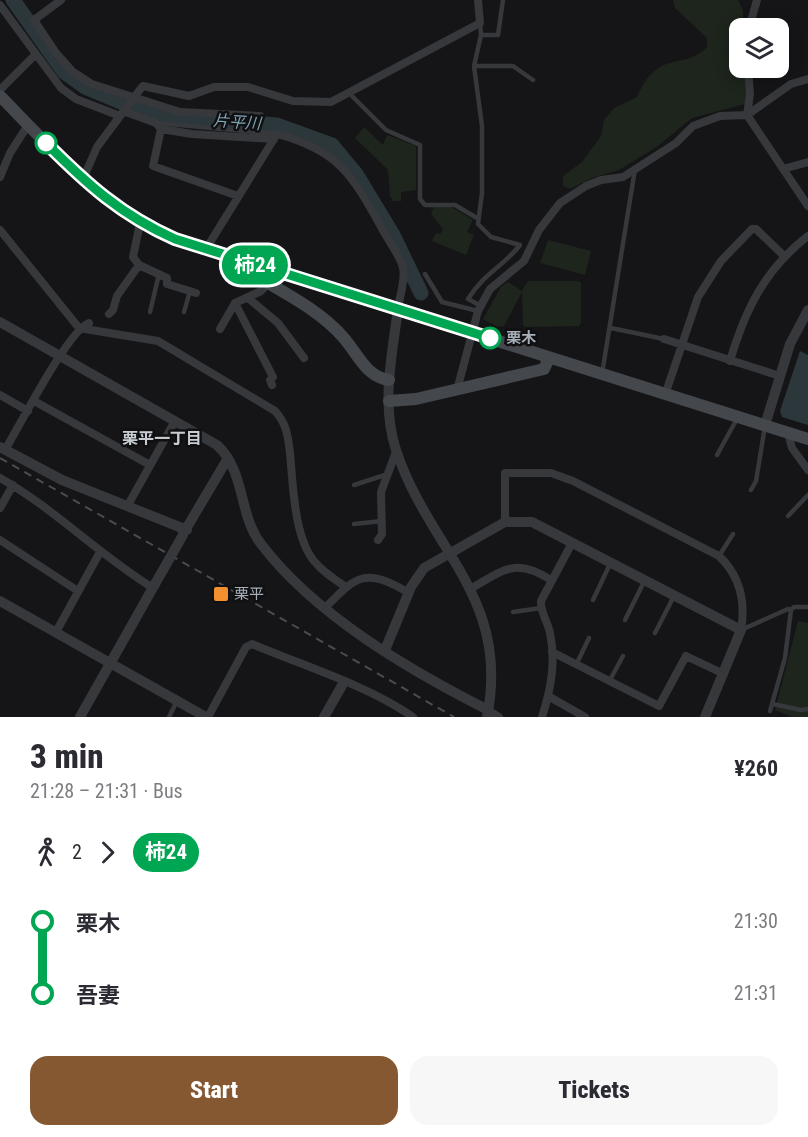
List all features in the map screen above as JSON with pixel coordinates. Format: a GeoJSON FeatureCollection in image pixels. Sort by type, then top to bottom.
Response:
{"type":"FeatureCollection","features":[{"type":"Feature","properties":{"kind":"main road"},"geometry":{"type":"LineString","coordinates":[[0,96],[99,195],[140,223],[206,249],[808,439]]}},
{"type":"Feature","properties":{"kind":"main road"},"geometry":{"type":"LineString","coordinates":[[270,269],[268,283],[303,303],[342,336],[372,375],[389,380]]}},
{"type":"Feature","properties":{"kind":"main road"},"geometry":{"type":"LineString","coordinates":[[389,401],[457,390],[544,369],[549,358]]}},
{"type":"Feature","properties":{"kind":"street"},"geometry":{"type":"LineString","coordinates":[[61,0],[34,20],[56,53],[82,79],[168,110],[260,116]]}},
{"type":"Feature","properties":{"kind":"street"},"geometry":{"type":"LineString","coordinates":[[83,179],[97,147],[143,86],[189,96],[214,87],[248,87],[293,101],[331,102],[480,23],[478,0]]}},
{"type":"Feature","properties":{"kind":"street"},"geometry":{"type":"LineString","coordinates":[[752,18],[756,0]]}},
{"type":"Feature","properties":{"kind":"street"},"geometry":{"type":"LineString","coordinates":[[0,5],[60,88],[76,99],[123,111],[159,126],[192,134],[275,136],[303,141],[325,152],[350,174],[404,268],[389,380],[389,401],[396,452],[470,589],[483,618],[490,646],[491,679],[488,713]]}},
{"type":"Feature","properties":{"kind":"street"},"geometry":{"type":"LineString","coordinates":[[0,90],[35,55]]}},
{"type":"Feature","properties":{"kind":"street"},"geometry":{"type":"LineString","coordinates":[[749,78],[750,94],[747,115],[808,206]]}},
{"type":"Feature","properties":{"kind":"street"},"geometry":{"type":"LineString","coordinates":[[457,390],[470,332],[490,289],[524,261],[538,230],[560,203],[586,186],[601,180],[613,180],[635,169],[676,142],[693,126],[720,116],[747,115],[790,84],[808,79]]}},
{"type":"Feature","properties":{"kind":"street"},"geometry":{"type":"LineString","coordinates":[[0,177],[10,153],[28,125]]}},
{"type":"Feature","properties":{"kind":"street"},"geometry":{"type":"LineString","coordinates":[[159,126],[153,166],[238,196]]}},
{"type":"Feature","properties":{"kind":"street"},"geometry":{"type":"LineString","coordinates":[[206,249],[275,136]]}},
{"type":"Feature","properties":{"kind":"street"},"geometry":{"type":"LineString","coordinates":[[783,169],[808,162]]}},
{"type":"Feature","properties":{"kind":"street"},"geometry":{"type":"LineString","coordinates":[[140,223],[133,256],[139,265],[167,278],[167,284],[193,292]]}},
{"type":"Feature","properties":{"kind":"street"},"geometry":{"type":"LineString","coordinates":[[665,394],[698,297],[721,261],[752,229],[756,229],[784,256]]}},
{"type":"Feature","properties":{"kind":"street"},"geometry":{"type":"LineString","coordinates":[[0,231],[79,328],[158,341],[275,411],[287,430],[297,516],[305,544],[312,559],[346,587]]}},
{"type":"Feature","properties":{"kind":"street"},"geometry":{"type":"LineString","coordinates":[[730,361],[740,326],[755,293],[784,256],[807,241]]}},
{"type":"Feature","properties":{"kind":"street"},"geometry":{"type":"LineString","coordinates":[[520,245],[530,247]]}},
{"type":"Feature","properties":{"kind":"street"},"geometry":{"type":"LineString","coordinates":[[109,314],[113,310],[117,296],[139,265]]}},
{"type":"Feature","properties":{"kind":"street"},"geometry":{"type":"LineString","coordinates":[[220,328],[234,303],[261,291],[268,283]]}},
{"type":"Feature","properties":{"kind":"street"},"geometry":{"type":"LineString","coordinates":[[248,298],[278,323],[304,358]]}},
{"type":"Feature","properties":{"kind":"street"},"geometry":{"type":"LineString","coordinates":[[234,303],[273,378],[270,380],[272,385]]}},
{"type":"Feature","properties":{"kind":"street"},"geometry":{"type":"LineString","coordinates":[[765,425],[790,344],[808,310]]}},
{"type":"Feature","properties":{"kind":"street"},"geometry":{"type":"LineString","coordinates":[[0,322],[217,445],[228,458],[238,477],[250,524],[260,543],[324,609],[385,650],[488,713],[499,717]]}},
{"type":"Feature","properties":{"kind":"street"},"geometry":{"type":"LineString","coordinates":[[89,323],[79,328],[59,356],[28,411],[3,448],[62,480],[128,505],[185,532]]}},
{"type":"Feature","properties":{"kind":"street"},"geometry":{"type":"LineString","coordinates":[[664,339],[780,376]]}},
{"type":"Feature","properties":{"kind":"street"},"geometry":{"type":"LineString","coordinates":[[0,395],[28,411]]}},
{"type":"Feature","properties":{"kind":"street"},"geometry":{"type":"LineString","coordinates":[[34,401],[150,465]]}},
{"type":"Feature","properties":{"kind":"street"},"geometry":{"type":"LineString","coordinates":[[128,505],[174,422]]}},
{"type":"Feature","properties":{"kind":"street"},"geometry":{"type":"LineString","coordinates":[[788,433],[792,448],[808,470]]}},
{"type":"Feature","properties":{"kind":"street"},"geometry":{"type":"LineString","coordinates":[[378,540],[382,534],[380,502],[396,452]]}},
{"type":"Feature","properties":{"kind":"street"},"geometry":{"type":"LineString","coordinates":[[80,717],[228,458]]}},
{"type":"Feature","properties":{"kind":"street"},"geometry":{"type":"LineString","coordinates":[[505,522],[504,473],[551,474],[573,481],[719,556],[729,566],[739,585],[743,603],[741,630],[705,717]]}},
{"type":"Feature","properties":{"kind":"street"},"geometry":{"type":"LineString","coordinates":[[0,478],[100,552],[154,586]]}},
{"type":"Feature","properties":{"kind":"street"},"geometry":{"type":"LineString","coordinates":[[0,508],[13,486]]}},
{"type":"Feature","properties":{"kind":"street"},"geometry":{"type":"LineString","coordinates":[[385,650],[409,593],[424,568],[505,522],[532,522],[741,630]]}},
{"type":"Feature","properties":{"kind":"street"},"geometry":{"type":"LineString","coordinates":[[0,540],[78,591]]}},
{"type":"Feature","properties":{"kind":"street"},"geometry":{"type":"LineString","coordinates":[[542,717],[553,672],[546,620],[541,608],[551,580],[572,543]]}},
{"type":"Feature","properties":{"kind":"street"},"geometry":{"type":"LineString","coordinates":[[56,632],[100,552]]}},
{"type":"Feature","properties":{"kind":"street"},"geometry":{"type":"LineString","coordinates":[[470,589],[508,567],[516,566],[534,569],[551,580]]}},
{"type":"Feature","properties":{"kind":"street"},"geometry":{"type":"LineString","coordinates":[[324,609],[346,587],[358,579],[383,578],[409,593]]}},
{"type":"Feature","properties":{"kind":"street"},"geometry":{"type":"LineString","coordinates":[[0,601],[207,717],[248,645],[252,644],[344,682],[362,687],[413,717]]}},
{"type":"Feature","properties":{"kind":"street"},"geometry":{"type":"LineString","coordinates":[[552,652],[660,706],[686,656],[724,674]]}},
{"type":"Feature","properties":{"kind":"street"},"geometry":{"type":"LineString","coordinates":[[324,717],[344,682]]}},
{"type":"Feature","properties":{"kind":"street"},"geometry":{"type":"LineString","coordinates":[[548,696],[585,717]]}},
{"type":"Feature","properties":{"kind":"lane"},"geometry":{"type":"LineString","coordinates":[[481,34],[498,35],[503,0]]}},
{"type":"Feature","properties":{"kind":"lane"},"geometry":{"type":"LineString","coordinates":[[480,23],[481,34],[474,66],[482,126],[482,193],[477,218],[482,231],[490,237],[520,245]]}},
{"type":"Feature","properties":{"kind":"lane"},"geometry":{"type":"LineString","coordinates":[[474,66],[513,66],[533,80]]}},
{"type":"Feature","properties":{"kind":"lane"},"geometry":{"type":"LineString","coordinates":[[349,93],[386,130],[420,145],[420,199],[425,205],[454,206],[477,218]]}},
{"type":"Feature","properties":{"kind":"lane"},"geometry":{"type":"LineString","coordinates":[[602,375],[635,169]]}},
{"type":"Feature","properties":{"kind":"lane"},"geometry":{"type":"LineString","coordinates":[[479,309],[468,299],[479,281],[520,245]]}},
{"type":"Feature","properties":{"kind":"lane"},"geometry":{"type":"LineString","coordinates":[[496,267],[505,277]]}},
{"type":"Feature","properties":{"kind":"lane"},"geometry":{"type":"LineString","coordinates":[[150,312],[159,274]]}},
{"type":"Feature","properties":{"kind":"lane"},"geometry":{"type":"LineString","coordinates":[[425,274],[442,302],[479,309]]}},
{"type":"Feature","properties":{"kind":"lane"},"geometry":{"type":"LineString","coordinates":[[184,312],[193,292]]}},
{"type":"Feature","properties":{"kind":"lane"},"geometry":{"type":"LineString","coordinates":[[611,328],[664,339]]}},
{"type":"Feature","properties":{"kind":"lane"},"geometry":{"type":"LineString","coordinates":[[717,455],[738,417]]}},
{"type":"Feature","properties":{"kind":"lane"},"geometry":{"type":"LineString","coordinates":[[751,490],[756,481],[765,425]]}},
{"type":"Feature","properties":{"kind":"lane"},"geometry":{"type":"LineString","coordinates":[[354,485],[388,474]]}},
{"type":"Feature","properties":{"kind":"lane"},"geometry":{"type":"LineString","coordinates":[[789,516],[808,495]]}},
{"type":"Feature","properties":{"kind":"lane"},"geometry":{"type":"LineString","coordinates":[[364,514],[366,523]]}},
{"type":"Feature","properties":{"kind":"lane"},"geometry":{"type":"LineString","coordinates":[[354,524],[382,521]]}},
{"type":"Feature","properties":{"kind":"lane"},"geometry":{"type":"LineString","coordinates":[[719,556],[733,534]]}},
{"type":"Feature","properties":{"kind":"lane"},"geometry":{"type":"LineString","coordinates":[[593,600],[611,563]]}},
{"type":"Feature","properties":{"kind":"lane"},"geometry":{"type":"LineString","coordinates":[[625,620],[645,580]]}},
{"type":"Feature","properties":{"kind":"lane"},"geometry":{"type":"LineString","coordinates":[[655,633],[675,596]]}},
{"type":"Feature","properties":{"kind":"lane"},"geometry":{"type":"LineString","coordinates":[[741,630],[788,609],[808,607]]}},
{"type":"Feature","properties":{"kind":"lane"},"geometry":{"type":"LineString","coordinates":[[513,612],[541,608]]}},
{"type":"Feature","properties":{"kind":"lane"},"geometry":{"type":"LineString","coordinates":[[770,711],[785,658],[791,610]]}},
{"type":"Feature","properties":{"kind":"lane"},"geometry":{"type":"LineString","coordinates":[[577,663],[590,638]]}},
{"type":"Feature","properties":{"kind":"lane"},"geometry":{"type":"LineString","coordinates":[[610,680],[623,656]]}},
{"type":"Feature","properties":{"kind":"lane"},"geometry":{"type":"LineString","coordinates":[[169,717],[178,701]]}},
{"type":"Feature","properties":{"kind":"lane"},"geometry":{"type":"LineString","coordinates":[[773,704],[801,710],[808,709]]}},
{"type":"Feature","properties":{"kind":"shaded area"},"geometry":{"type":"Polygon","coordinates":[[[673,0],[738,0],[743,10],[743,18],[729,18],[729,78],[746,78],[745,104],[692,118],[658,146],[619,170],[592,178],[570,189],[563,186],[563,176],[582,162],[601,136],[604,120],[614,108],[637,97],[645,82],[662,66],[689,58],[707,47],[707,38],[675,8],[673,0]]]}},
{"type":"Feature","properties":{"kind":"shaded area"},"geometry":{"type":"Polygon","coordinates":[[[364,127],[383,145],[387,135],[416,146],[416,190],[401,192],[401,201],[393,201],[390,196],[388,170],[355,138],[364,127]]]}},
{"type":"Feature","properties":{"kind":"shaded area"},"geometry":{"type":"Polygon","coordinates":[[[450,206],[473,220],[467,232],[474,235],[466,255],[432,241],[436,233],[440,234],[443,229],[431,214],[434,207],[450,206]]]}},
{"type":"Feature","properties":{"kind":"shaded area"},"geometry":{"type":"Polygon","coordinates":[[[548,240],[591,251],[585,275],[540,263],[548,240]]]}},
{"type":"Feature","properties":{"kind":"shaded area"},"geometry":{"type":"Polygon","coordinates":[[[528,281],[578,281],[581,283],[581,323],[579,326],[525,327],[523,325],[522,292],[504,326],[498,327],[483,319],[501,287],[508,282],[522,291],[528,281]]]}},
{"type":"Feature","properties":{"kind":"shaded area"},"geometry":{"type":"Polygon","coordinates":[[[800,351],[808,355],[808,425],[782,417],[780,411],[800,351]]]}},
{"type":"Feature","properties":{"kind":"shaded area"},"geometry":{"type":"Polygon","coordinates":[[[798,621],[808,623],[808,717],[792,717],[775,710],[798,621]]]}},
{"type":"Feature","properties":{"kind":"waterway","name":"片平川"},"geometry":{"type":"LineString","coordinates":[[13,0],[64,72],[85,87],[145,112],[170,117],[277,125],[332,145],[356,174],[393,235],[421,293]]}},
{"type":"Feature","properties":{"kind":"railway"},"geometry":{"type":"LineString","coordinates":[[0,458],[454,717]]}},
{"type":"Feature","properties":{"kind":"bus line","name":"柿24"},"geometry":{"type":"LineString","coordinates":[[46,143],[99,195],[140,223],[175,239],[490,338]]}},
{"type":"Feature","properties":{"kind":"place","name":"栗木"},"geometry":{"type":"Point","coordinates":[490,338]}},
{"type":"Feature","properties":{"kind":"place","name":"栗平"},"geometry":{"type":"Point","coordinates":[221,594]}},
{"type":"Feature","properties":{"kind":"district","name":"栗平一丁目"},"geometry":{"type":"Point","coordinates":[162,438]}}]}
